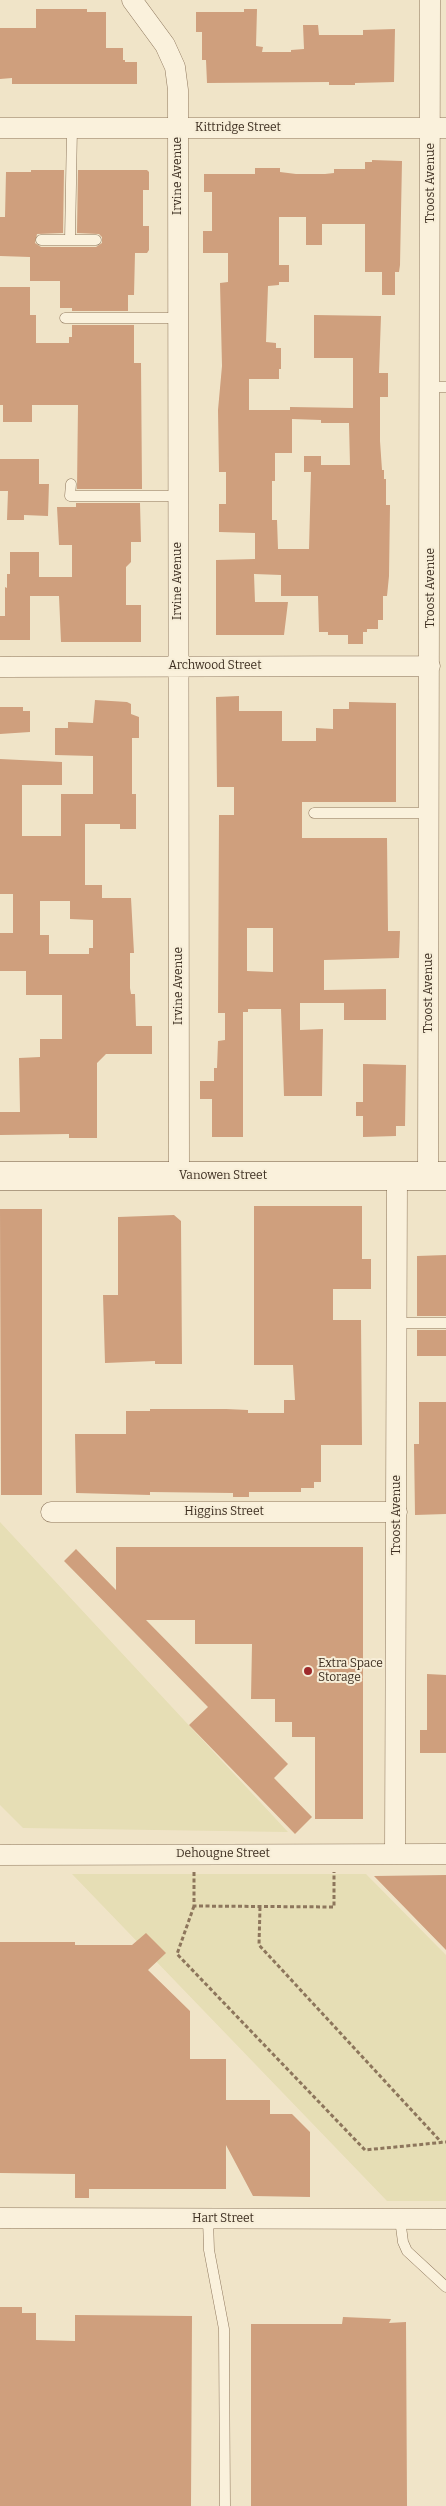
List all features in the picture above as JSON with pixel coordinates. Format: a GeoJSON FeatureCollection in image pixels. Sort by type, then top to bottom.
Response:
{"type":"FeatureCollection","features":[{"type":"Feature","properties":{"kind":"main road","name":"Vanowen Street"},"geometry":{"type":"LineString","coordinates":[[0,1176],[437,1176]]}},
{"type":"Feature","properties":{"kind":"street","name":"Irvine Avenue"},"geometry":{"type":"LineString","coordinates":[[132,0],[165,45],[175,67],[178,128],[179,1176]]}},
{"type":"Feature","properties":{"kind":"street","name":"Troost Avenue"},"geometry":{"type":"LineString","coordinates":[[430,0],[439,128],[438,387],[430,666],[430,814],[437,1176]]}},
{"type":"Feature","properties":{"kind":"street","name":"Kittridge Street"},"geometry":{"type":"LineString","coordinates":[[0,128],[439,128]]}},
{"type":"Feature","properties":{"kind":"street","name":"Archwood Street"},"geometry":{"type":"LineString","coordinates":[[0,667],[430,666]]}},
{"type":"Feature","properties":{"kind":"street","name":"Troost Avenue"},"geometry":{"type":"LineString","coordinates":[[395,1854],[397,1176]]}},
{"type":"Feature","properties":{"kind":"street","name":"Higgins Street"},"geometry":{"type":"LineString","coordinates":[[51,1512],[397,1512]]}},
{"type":"Feature","properties":{"kind":"street","name":"Dehougne Street"},"geometry":{"type":"LineString","coordinates":[[0,1855],[446,1854]]}},
{"type":"Feature","properties":{"kind":"street","name":"Hart Street"},"geometry":{"type":"LineString","coordinates":[[0,2218],[446,2220]]}},
{"type":"Feature","properties":{"kind":"lane"},"geometry":{"type":"LineString","coordinates":[[70,240],[72,128]]}},
{"type":"Feature","properties":{"kind":"lane"},"geometry":{"type":"LineString","coordinates":[[40,240],[96,240]]}},
{"type":"Feature","properties":{"kind":"lane"},"geometry":{"type":"LineString","coordinates":[[65,318],[179,318]]}},
{"type":"Feature","properties":{"kind":"lane"},"geometry":{"type":"LineString","coordinates":[[70,484],[70,496],[178,496]]}},
{"type":"Feature","properties":{"kind":"lane"},"geometry":{"type":"LineString","coordinates":[[314,813],[430,814]]}},
{"type":"Feature","properties":{"kind":"lane"},"geometry":{"type":"LineString","coordinates":[[397,1323],[446,1323]]}},
{"type":"Feature","properties":{"kind":"lane"},"geometry":{"type":"LineString","coordinates":[[208,2219],[209,2250],[224,2329],[225,2506]]}},
{"type":"Feature","properties":{"kind":"lane"},"geometry":{"type":"LineString","coordinates":[[400,2219],[407,2251],[446,2287]]}},
{"type":"Feature","properties":{"kind":"path"},"geometry":{"type":"LineString","coordinates":[[194,1854],[194,1906],[177,1954],[365,2150],[444,2142]]}},
{"type":"Feature","properties":{"kind":"path"},"geometry":{"type":"LineString","coordinates":[[194,1906],[334,1907],[334,1854]]}},
{"type":"Feature","properties":{"kind":"path"},"geometry":{"type":"LineString","coordinates":[[260,1907],[259,1945],[444,2142]]}},
{"type":"Feature","properties":{"kind":"shaded area"},"geometry":{"type":"Polygon","coordinates":[[[0,1522],[288,1832],[23,1828],[0,1805],[0,1522]]]}},
{"type":"Feature","properties":{"kind":"shaded area"},"geometry":{"type":"Polygon","coordinates":[[[72,1874],[366,1874],[446,1955],[446,2201],[387,2201],[72,1874]]]}},
{"type":"Feature","properties":{"kind":"building"},"geometry":{"type":"Polygon","coordinates":[[[36,9],[87,9],[87,12],[106,12],[106,48],[123,48],[123,60],[125,62],[137,62],[137,84],[12,84],[12,78],[0,79],[0,28],[36,28],[36,9]]]}},
{"type":"Feature","properties":{"kind":"building"},"geometry":{"type":"Polygon","coordinates":[[[244,9],[257,9],[256,46],[263,47],[262,52],[291,52],[291,50],[304,49],[303,25],[318,25],[319,35],[363,35],[363,30],[395,29],[394,82],[355,83],[355,85],[329,85],[329,82],[207,83],[206,60],[202,60],[202,32],[196,32],[196,12],[244,12],[244,9]]]}},
{"type":"Feature","properties":{"kind":"building"},"geometry":{"type":"Polygon","coordinates":[[[372,160],[402,161],[400,265],[399,272],[395,272],[395,295],[382,295],[382,272],[365,272],[365,224],[322,224],[322,245],[306,245],[306,217],[279,217],[279,265],[289,265],[289,282],[279,282],[279,285],[268,286],[266,342],[276,343],[276,348],[281,348],[281,369],[279,369],[279,379],[249,379],[249,410],[290,410],[290,407],[353,408],[353,358],[314,358],[314,315],[381,316],[379,373],[388,373],[388,397],[380,397],[380,441],[382,470],[384,470],[384,479],[386,479],[386,505],[390,505],[389,576],[387,596],[383,596],[383,620],[378,620],[378,629],[367,629],[367,632],[363,632],[363,644],[348,644],[348,635],[328,635],[328,632],[319,632],[318,596],[281,596],[281,575],[254,574],[255,602],[288,602],[284,635],[216,635],[216,560],[255,559],[255,533],[219,532],[219,504],[226,504],[226,472],[219,472],[218,410],[222,366],[220,283],[228,282],[228,253],[203,253],[203,231],[212,231],[212,192],[204,192],[204,174],[255,174],[255,168],[280,168],[280,172],[325,174],[334,173],[334,169],[365,169],[365,162],[372,162],[372,160]],[[292,419],[292,453],[275,453],[275,481],[272,481],[272,520],[277,520],[278,549],[309,549],[311,472],[304,472],[304,456],[321,456],[321,465],[350,465],[349,423],[321,423],[321,420],[292,419]]]}},
{"type":"Feature","properties":{"kind":"building"},"geometry":{"type":"Polygon","coordinates":[[[31,170],[64,170],[63,233],[37,234],[35,243],[41,247],[96,247],[102,243],[102,237],[99,234],[77,233],[78,170],[147,170],[149,172],[149,190],[143,190],[143,226],[149,226],[149,250],[147,253],[135,253],[134,295],[128,295],[128,311],[72,311],[72,308],[60,308],[60,281],[30,281],[30,257],[0,256],[0,217],[5,217],[6,172],[31,172],[31,170]]]}},
{"type":"Feature","properties":{"kind":"building"},"geometry":{"type":"Polygon","coordinates":[[[0,287],[30,287],[30,315],[36,315],[36,343],[69,343],[69,337],[72,337],[72,325],[134,325],[134,363],[141,363],[142,489],[77,489],[78,405],[32,405],[32,422],[3,422],[3,405],[0,405],[0,287]]]}},
{"type":"Feature","properties":{"kind":"building"},"geometry":{"type":"Polygon","coordinates":[[[0,459],[39,459],[39,484],[49,484],[48,516],[24,515],[24,520],[7,520],[8,491],[0,491],[0,459]]]}},
{"type":"Feature","properties":{"kind":"building"},"geometry":{"type":"Polygon","coordinates":[[[76,503],[140,503],[141,542],[131,542],[131,562],[126,567],[126,605],[141,605],[141,642],[61,642],[59,596],[30,596],[30,640],[0,640],[0,616],[5,616],[5,587],[7,588],[7,574],[10,574],[10,552],[39,552],[39,577],[72,577],[72,545],[59,545],[57,507],[76,507],[76,503]]]}},
{"type":"Feature","properties":{"kind":"building"},"geometry":{"type":"Polygon","coordinates":[[[239,696],[239,711],[282,711],[282,741],[316,741],[316,728],[333,729],[333,709],[349,709],[349,702],[396,703],[396,802],[302,802],[302,838],[387,838],[388,931],[400,931],[399,958],[324,960],[324,990],[386,989],[386,1020],[344,1020],[344,1003],[300,1003],[300,1030],[323,1029],[322,1096],[284,1096],[281,1009],[248,1009],[248,1012],[243,1012],[243,1137],[212,1137],[212,1099],[200,1099],[200,1081],[214,1081],[214,1068],[217,1068],[218,1041],[225,1040],[225,1013],[218,1013],[219,815],[234,815],[234,787],[217,787],[216,697],[239,696]],[[247,928],[247,971],[273,972],[273,928],[247,928]]]}},
{"type":"Feature","properties":{"kind":"building"},"geometry":{"type":"Polygon","coordinates":[[[95,700],[127,702],[131,704],[131,714],[139,717],[139,738],[132,738],[132,794],[136,794],[136,829],[120,829],[120,824],[85,824],[85,885],[102,885],[102,898],[131,898],[134,953],[130,953],[130,988],[131,994],[135,994],[136,1026],[152,1026],[152,1054],[106,1054],[97,1063],[97,1138],[69,1138],[69,1134],[0,1135],[0,1112],[20,1112],[19,1058],[40,1057],[40,1039],[62,1039],[62,995],[26,995],[26,971],[0,971],[0,933],[13,933],[13,894],[0,894],[0,759],[62,762],[62,785],[22,785],[22,836],[61,836],[61,794],[93,794],[93,756],[55,755],[55,728],[68,728],[68,722],[93,723],[95,700]],[[40,901],[40,935],[49,935],[49,954],[89,954],[89,948],[93,948],[93,920],[70,919],[70,901],[40,901]]]}},
{"type":"Feature","properties":{"kind":"building"},"geometry":{"type":"Polygon","coordinates":[[[0,707],[23,707],[23,711],[30,711],[30,732],[0,734],[0,707]]]}},
{"type":"Feature","properties":{"kind":"building"},"geometry":{"type":"Polygon","coordinates":[[[363,1064],[406,1065],[405,1126],[396,1126],[396,1136],[363,1137],[363,1116],[356,1116],[356,1102],[363,1102],[363,1064]]]}},
{"type":"Feature","properties":{"kind":"building"},"geometry":{"type":"Polygon","coordinates":[[[254,1206],[362,1206],[362,1259],[371,1259],[371,1289],[333,1289],[333,1320],[361,1320],[362,1445],[321,1445],[321,1482],[314,1482],[314,1488],[301,1488],[301,1492],[249,1492],[249,1497],[233,1497],[233,1493],[150,1492],[150,1495],[76,1493],[75,1434],[126,1434],[126,1411],[150,1411],[150,1409],[226,1409],[248,1410],[248,1413],[284,1413],[284,1400],[295,1400],[293,1365],[254,1365],[254,1206]]]}},
{"type":"Feature","properties":{"kind":"building"},"geometry":{"type":"Polygon","coordinates":[[[0,1209],[42,1209],[42,1495],[1,1495],[0,1209]]]}},
{"type":"Feature","properties":{"kind":"building"},"geometry":{"type":"Polygon","coordinates":[[[174,1215],[181,1221],[182,1364],[155,1364],[155,1361],[105,1363],[103,1295],[118,1295],[118,1217],[174,1215]]]}},
{"type":"Feature","properties":{"kind":"building"},"geometry":{"type":"Polygon","coordinates":[[[446,1255],[446,1316],[417,1316],[417,1256],[446,1255]]]}},
{"type":"Feature","properties":{"kind":"building"},"geometry":{"type":"Polygon","coordinates":[[[417,1330],[446,1330],[446,1356],[417,1356],[417,1330]]]}},
{"type":"Feature","properties":{"kind":"building"},"geometry":{"type":"Polygon","coordinates":[[[419,1402],[446,1402],[446,1514],[415,1515],[414,1444],[419,1444],[419,1402]]]}},
{"type":"Feature","properties":{"kind":"building","name":"Extra Space Storage"},"geometry":{"type":"Polygon","coordinates":[[[116,1547],[363,1547],[363,1819],[315,1819],[315,1737],[292,1737],[292,1722],[275,1722],[275,1699],[251,1699],[252,1644],[195,1644],[195,1620],[146,1620],[288,1764],[274,1778],[312,1817],[295,1834],[189,1725],[208,1707],[64,1561],[76,1549],[116,1590],[116,1547]]]}},
{"type":"Feature","properties":{"kind":"building"},"geometry":{"type":"Polygon","coordinates":[[[427,1674],[446,1675],[446,1753],[420,1753],[420,1730],[427,1730],[427,1674]]]}},
{"type":"Feature","properties":{"kind":"building"},"geometry":{"type":"Polygon","coordinates":[[[446,1875],[446,1950],[374,1876],[446,1875]]]}},
{"type":"Feature","properties":{"kind":"building"},"geometry":{"type":"Polygon","coordinates":[[[146,1933],[166,1953],[148,1970],[190,2011],[190,2059],[226,2059],[226,2100],[270,2100],[270,2114],[292,2114],[310,2132],[310,2197],[253,2196],[226,2145],[226,2189],[89,2189],[89,2198],[75,2198],[75,2174],[0,2173],[0,1942],[75,1942],[75,1945],[132,1945],[146,1933]]]}},
{"type":"Feature","properties":{"kind":"building"},"geometry":{"type":"Polygon","coordinates":[[[0,2307],[22,2307],[22,2313],[36,2313],[36,2340],[75,2341],[75,2315],[192,2316],[191,2506],[0,2506],[0,2307]]]}},
{"type":"Feature","properties":{"kind":"building"},"geometry":{"type":"Polygon","coordinates":[[[343,2317],[391,2319],[389,2323],[406,2322],[407,2506],[251,2506],[251,2324],[342,2324],[343,2317]]]}},
{"type":"Feature","properties":{"kind":"place","name":"Extra Space Storage"},"geometry":{"type":"Point","coordinates":[308,1671]}}]}
